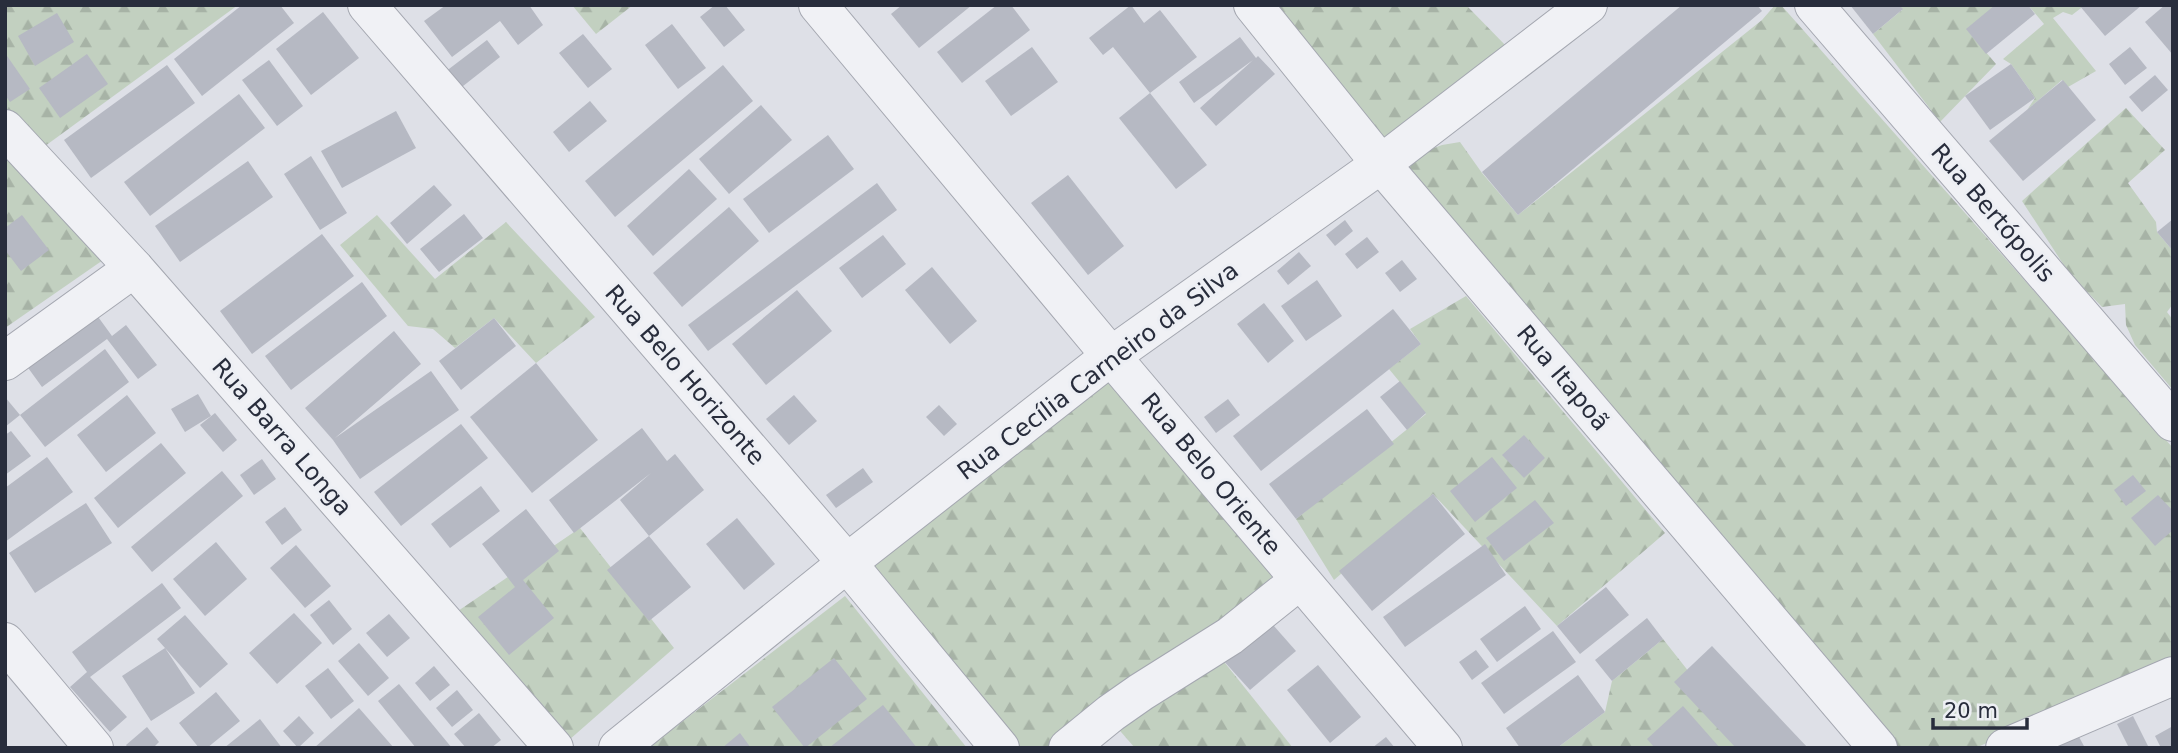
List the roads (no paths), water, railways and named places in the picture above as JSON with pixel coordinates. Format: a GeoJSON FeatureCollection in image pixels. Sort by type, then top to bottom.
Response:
{"type":"FeatureCollection","features":[{"type":"Feature","properties":{"kind":"street","name":"Rua Belo Horizonte"},"geometry":{"type":"LineString","coordinates":[[367,5],[847,563],[1000,748]]}},
{"type":"Feature","properties":{"kind":"street","name":"Rua Belo Oriente"},"geometry":{"type":"LineString","coordinates":[[818,5],[1443,748]]}},
{"type":"Feature","properties":{"kind":"street","name":"Rua Itapoã"},"geometry":{"type":"LineString","coordinates":[[1253,5],[1381,164],[1878,748]]}},
{"type":"Feature","properties":{"kind":"street","name":"Rua Cecília Carneiro da Silva"},"geometry":{"type":"LineString","coordinates":[[618,748],[847,563],[1111,356],[1381,164],[1588,5]]}},
{"type":"Feature","properties":{"kind":"street","name":"Rua Bertópolis"},"geometry":{"type":"LineString","coordinates":[[1814,5],[2173,422]]}},
{"type":"Feature","properties":{"kind":"street","name":"Rua Barra Longa"},"geometry":{"type":"LineString","coordinates":[[5,129],[134,268],[554,748]]}},
{"type":"Feature","properties":{"kind":"street"},"geometry":{"type":"LineString","coordinates":[[5,361],[134,268]]}},
{"type":"Feature","properties":{"kind":"street"},"geometry":{"type":"LineString","coordinates":[[1068,748],[1141,692],[1230,636],[1300,580]]}},
{"type":"Feature","properties":{"kind":"street"},"geometry":{"type":"LineString","coordinates":[[5,642],[94,748]]}},
{"type":"Feature","properties":{"kind":"street"},"geometry":{"type":"LineString","coordinates":[[2004,748],[2173,676]]}}]}
